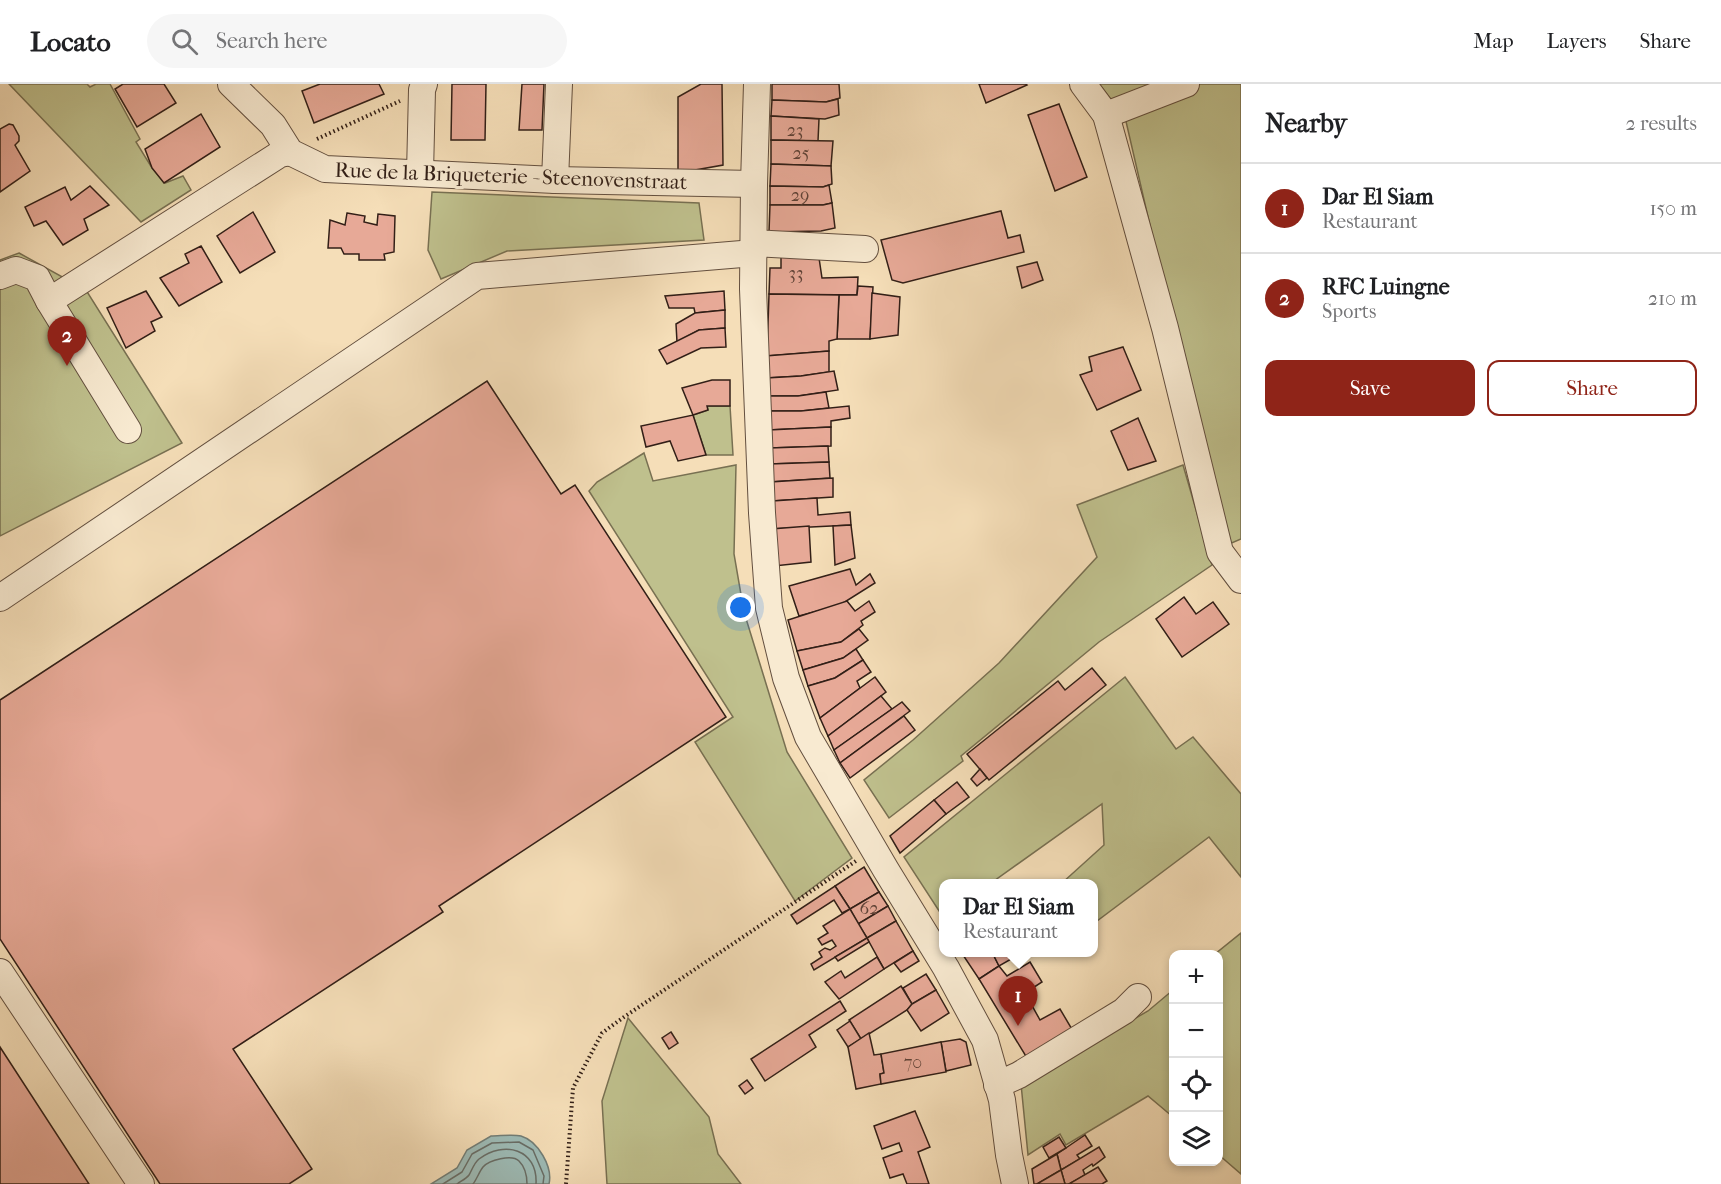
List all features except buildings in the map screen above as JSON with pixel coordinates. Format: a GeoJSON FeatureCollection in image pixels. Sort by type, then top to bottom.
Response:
{"type":"FeatureCollection","features":[{"type":"Feature","properties":{"kind":"street"},"geometry":{"type":"LineString","coordinates":[[50,301],[280,154],[290,152],[273,126],[231,84]]}},
{"type":"Feature","properties":{"kind":"street"},"geometry":{"type":"LineString","coordinates":[[555,180],[559,84]]}},
{"type":"Feature","properties":{"kind":"street"},"geometry":{"type":"LineString","coordinates":[[757,84],[753,184],[753,289],[762,513],[769,608],[786,678],[808,737],[939,956]]}},
{"type":"Feature","properties":{"kind":"street"},"geometry":{"type":"LineString","coordinates":[[1083,84],[1106,115],[1165,328],[1220,552],[1241,580]]}},
{"type":"Feature","properties":{"kind":"street"},"geometry":{"type":"LineString","coordinates":[[1106,115],[1185,84]]}},
{"type":"Feature","properties":{"kind":"street"},"geometry":{"type":"LineString","coordinates":[[420,173],[423,87]]}},
{"type":"Feature","properties":{"kind":"street","name":"Rue de la Briqueterie - Steenovenstraat"},"geometry":{"type":"LineString","coordinates":[[290,152],[325,169],[555,180],[753,184]]}},
{"type":"Feature","properties":{"kind":"street"},"geometry":{"type":"LineString","coordinates":[[0,598],[477,276],[754,248],[865,249]]}},
{"type":"Feature","properties":{"kind":"street"},"geometry":{"type":"LineString","coordinates":[[0,276],[16,270],[37,278],[128,430]]}},
{"type":"Feature","properties":{"kind":"street"},"geometry":{"type":"LineString","coordinates":[[939,957],[985,1040],[1002,1100],[1015,1184]]}},
{"type":"Feature","properties":{"kind":"street"},"geometry":{"type":"LineString","coordinates":[[0,972],[141,1184]]}},
{"type":"Feature","properties":{"kind":"street"},"geometry":{"type":"LineString","coordinates":[[998,1085],[1019,1075],[1124,1011],[1138,997]]}},
{"type":"Feature","properties":{"kind":"path"},"geometry":{"type":"LineString","coordinates":[[290,152],[423,87]]}},
{"type":"Feature","properties":{"kind":"path"},"geometry":{"type":"LineString","coordinates":[[566,1184],[573,1088],[602,1033],[874,849]]}},
{"type":"Feature","properties":{"kind":"green space"},"geometry":{"type":"Polygon","coordinates":[[[9,84],[87,84],[90,87],[96,84],[110,84],[140,139],[136,142],[152,168],[165,183],[183,176],[191,190],[141,222],[9,84]]]}},
{"type":"Feature","properties":{"kind":"green space"},"geometry":{"type":"Polygon","coordinates":[[[1099,84],[1241,84],[1241,539],[1227,545],[1204,460],[1125,117],[1099,84]]]}},
{"type":"Feature","properties":{"kind":"green space"},"geometry":{"type":"Polygon","coordinates":[[[432,192],[699,203],[704,240],[507,251],[441,279],[428,250],[432,192]]]}},
{"type":"Feature","properties":{"kind":"green space"},"geometry":{"type":"Polygon","coordinates":[[[19,253],[86,290],[182,443],[0,536],[0,260],[19,253]]]}},
{"type":"Feature","properties":{"kind":"green space"},"geometry":{"type":"Polygon","coordinates":[[[707,406],[730,406],[733,455],[706,455],[693,415],[708,410],[707,406]]]}},
{"type":"Feature","properties":{"kind":"green space"},"geometry":{"type":"Polygon","coordinates":[[[644,453],[653,481],[736,465],[734,554],[744,612],[787,752],[852,858],[795,901],[695,742],[733,717],[589,491],[597,482],[644,453]]]}},
{"type":"Feature","properties":{"kind":"green space"},"geometry":{"type":"Polygon","coordinates":[[[1183,465],[1212,565],[1099,642],[961,756],[963,761],[889,818],[864,780],[913,740],[999,663],[1097,557],[1077,505],[1183,465]]]}},
{"type":"Feature","properties":{"kind":"green space"},"geometry":{"type":"Polygon","coordinates":[[[1125,677],[1176,749],[1193,737],[1241,794],[1241,877],[1209,837],[1098,920],[1098,879],[1066,879],[1104,845],[1102,804],[997,879],[939,879],[939,911],[904,857],[1125,677]]]}},
{"type":"Feature","properties":{"kind":"green space"},"geometry":{"type":"Polygon","coordinates":[[[1241,933],[1241,1174],[1223,1158],[1223,950],[1220,950],[1241,933]]]}},
{"type":"Feature","properties":{"kind":"green space"},"geometry":{"type":"Polygon","coordinates":[[[1169,993],[1169,1114],[1148,1096],[1066,1145],[1060,1134],[1028,1155],[1021,1084],[1148,1011],[1169,993]]]}},
{"type":"Feature","properties":{"kind":"green space"},"geometry":{"type":"Polygon","coordinates":[[[628,1018],[709,1117],[718,1154],[741,1184],[607,1184],[602,1101],[628,1018]]]}},
{"type":"Feature","properties":{"kind":"water"},"geometry":{"type":"Polygon","coordinates":[[[518,1135],[533,1143],[543,1156],[549,1170],[549,1184],[431,1184],[457,1168],[467,1150],[491,1136],[518,1135]]]}},
{"type":"Feature","properties":{"kind":"place","name":"RFC Luingne"},"geometry":{"type":"Point","coordinates":[67,366]}},
{"type":"Feature","properties":{"kind":"place","name":"Dar El Siam"},"geometry":{"type":"Point","coordinates":[1018,1026]}}]}
